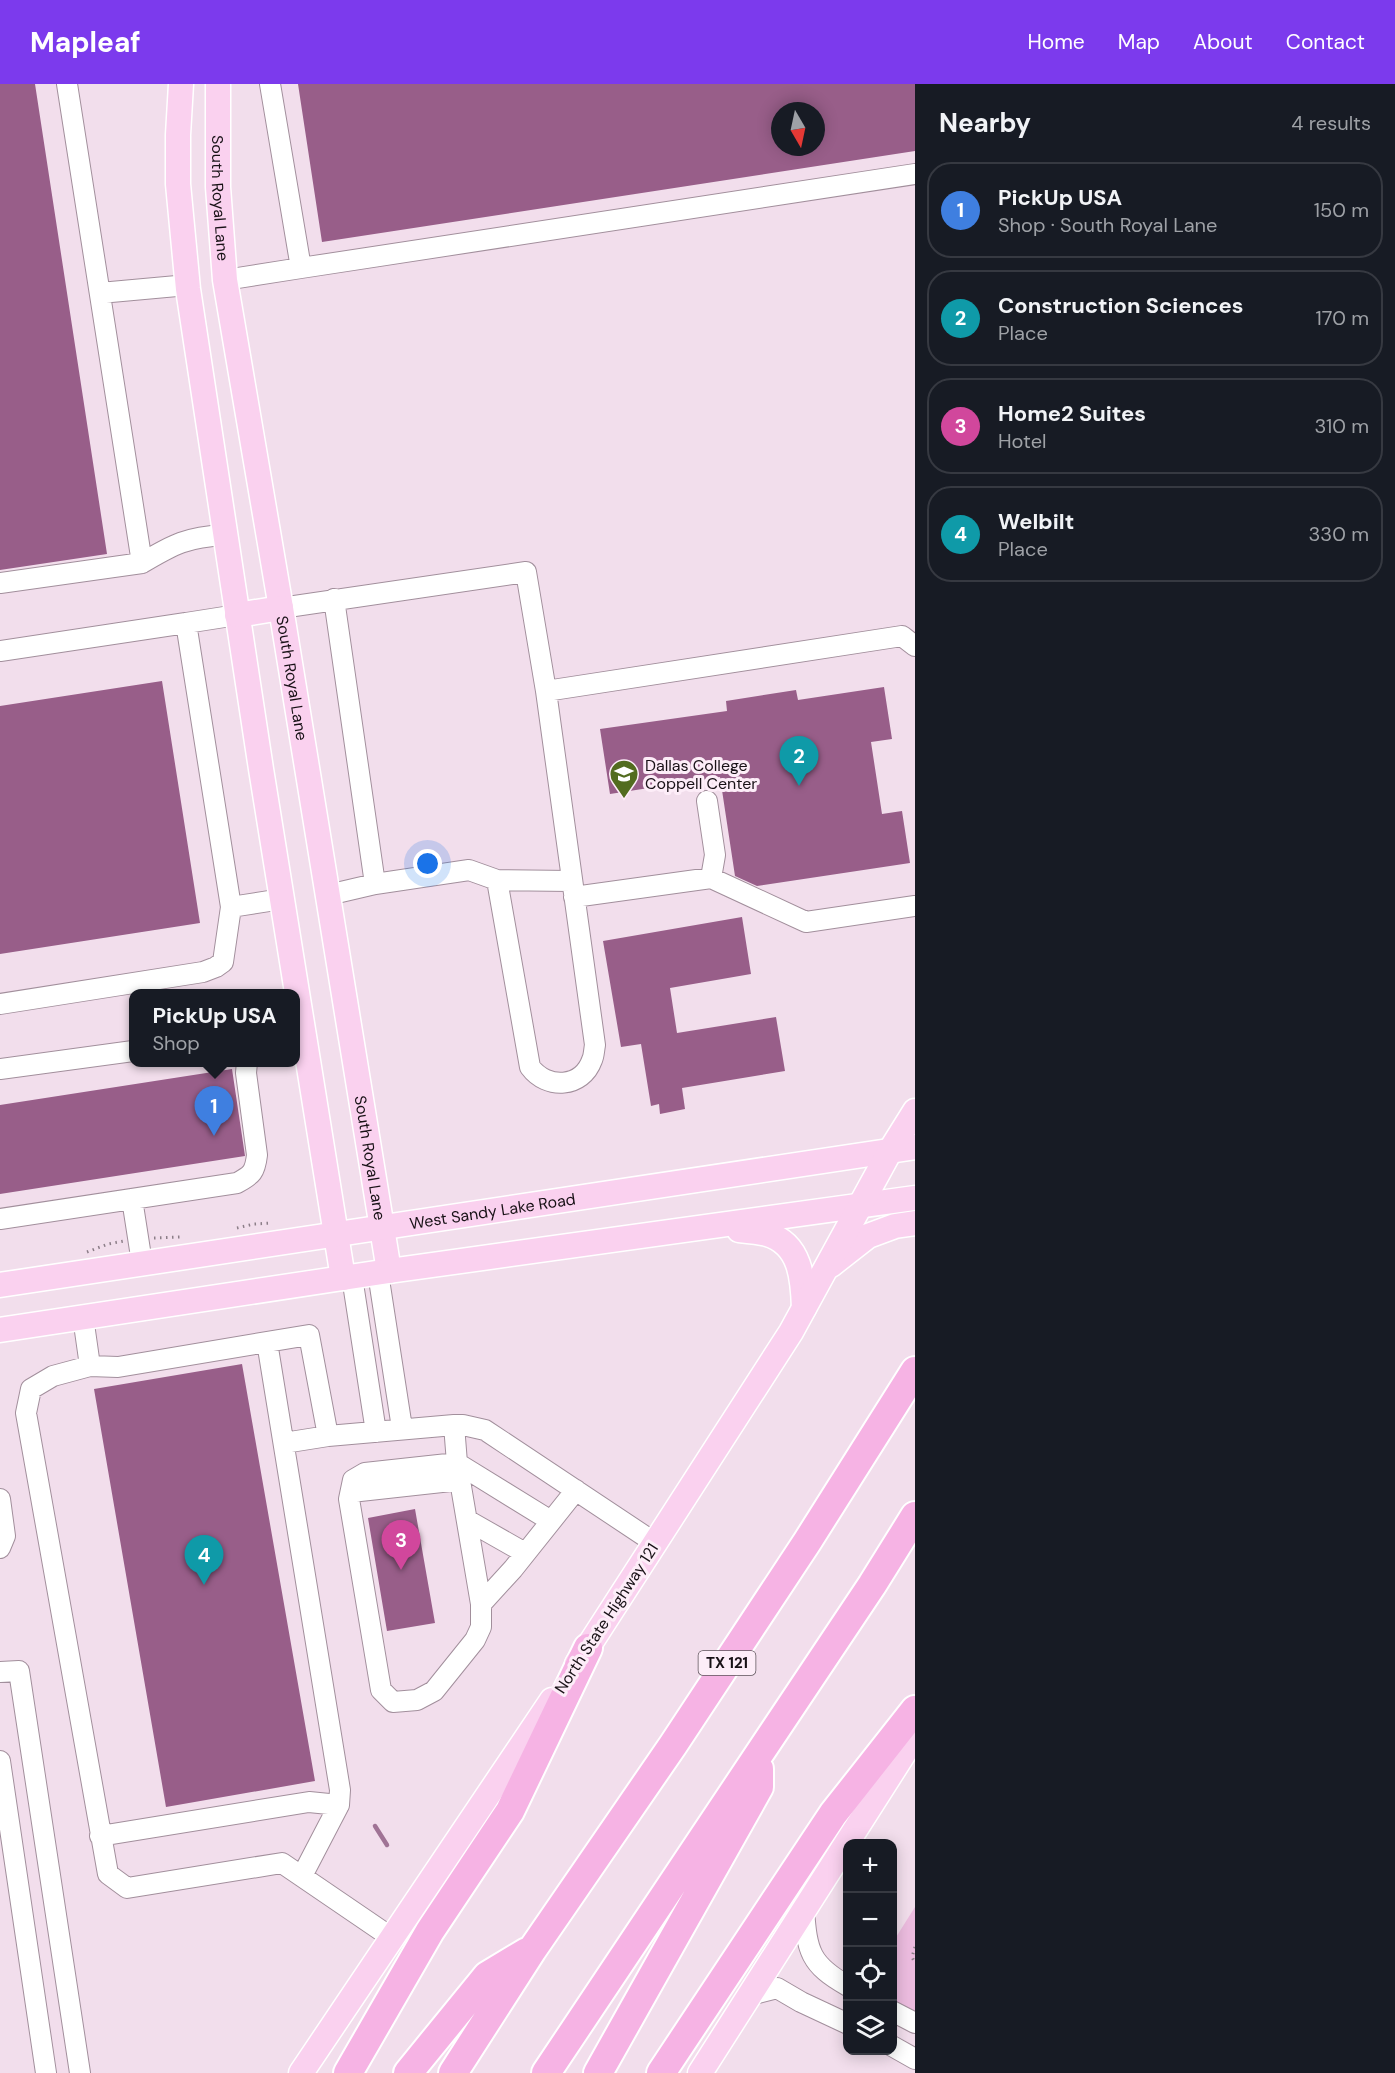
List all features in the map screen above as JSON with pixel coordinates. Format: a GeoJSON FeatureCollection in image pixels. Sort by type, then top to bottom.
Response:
{"type":"FeatureCollection","features":[{"type":"Feature","properties":{"kind":"highway","name":"TX 121"},"geometry":{"type":"LineString","coordinates":[[453,2073],[532,1950],[673,1745],[807,1542],[915,1371]]}},
{"type":"Feature","properties":{"kind":"highway"},"geometry":{"type":"LineString","coordinates":[[546,2073],[872,1585],[915,1516]]}},
{"type":"Feature","properties":{"kind":"highway"},"geometry":{"type":"LineString","coordinates":[[348,2073],[430,1931],[510,1811],[588,1648]]}},
{"type":"Feature","properties":{"kind":"highway"},"geometry":{"type":"LineString","coordinates":[[661,2073],[833,1814],[915,1710]]}},
{"type":"Feature","properties":{"kind":"highway"},"geometry":{"type":"LineString","coordinates":[[598,2073],[759,1787],[760,1752]]}},
{"type":"Feature","properties":{"kind":"highway"},"geometry":{"type":"LineString","coordinates":[[408,2073],[487,1976],[532,1950]]}},
{"type":"Feature","properties":{"kind":"main road"},"geometry":{"type":"LineString","coordinates":[[181,84],[178,184],[188,285],[282,899],[293,989]]}},
{"type":"Feature","properties":{"kind":"main road","name":"South Royal Lane"},"geometry":{"type":"LineString","coordinates":[[218,84],[218,187],[225,280],[382,1227],[383,1272]]}},
{"type":"Feature","properties":{"kind":"main road"},"geometry":{"type":"LineString","coordinates":[[188,285],[225,280]]}},
{"type":"Feature","properties":{"kind":"main road"},"geometry":{"type":"LineString","coordinates":[[237,615],[281,608]]}},
{"type":"Feature","properties":{"kind":"main road"},"geometry":{"type":"LineString","coordinates":[[300,1042],[336,1234],[347,1277]]}},
{"type":"Feature","properties":{"kind":"main road","name":"North State Highway 121"},"geometry":{"type":"LineString","coordinates":[[301,2073],[588,1648],[791,1332],[890,1151],[915,1111]]}},
{"type":"Feature","properties":{"kind":"main road","name":"West Sandy Lake Road"},"geometry":{"type":"LineString","coordinates":[[0,1285],[915,1147]]}},
{"type":"Feature","properties":{"kind":"main road"},"geometry":{"type":"LineString","coordinates":[[0,1330],[347,1277],[915,1198]]}},
{"type":"Feature","properties":{"kind":"main road"},"geometry":{"type":"LineString","coordinates":[[823,1272],[868,1236],[895,1226],[915,1223]]}},
{"type":"Feature","properties":{"kind":"main road"},"geometry":{"type":"LineString","coordinates":[[716,1226],[769,1234],[784,1243],[795,1254],[803,1279],[804,1308]]}},
{"type":"Feature","properties":{"kind":"main road"},"geometry":{"type":"LineString","coordinates":[[700,2073],[915,1736]]}},
{"type":"Feature","properties":{"kind":"street"},"geometry":{"type":"LineString","coordinates":[[67,84],[142,562]]}},
{"type":"Feature","properties":{"kind":"street"},"geometry":{"type":"LineString","coordinates":[[270,84],[301,268]]}},
{"type":"Feature","properties":{"kind":"street"},"geometry":{"type":"LineString","coordinates":[[225,280],[915,174]]}},
{"type":"Feature","properties":{"kind":"street"},"geometry":{"type":"LineString","coordinates":[[100,293],[188,285]]}},
{"type":"Feature","properties":{"kind":"street"},"geometry":{"type":"LineString","coordinates":[[0,583],[142,562],[172,545],[197,537],[225,534]]}},
{"type":"Feature","properties":{"kind":"street"},"geometry":{"type":"LineString","coordinates":[[281,608],[526,572],[546,691],[595,1045],[593,1059],[587,1069],[572,1082],[562,1084],[541,1078],[530,1067],[497,880]]}},
{"type":"Feature","properties":{"kind":"street"},"geometry":{"type":"LineString","coordinates":[[334,599],[375,884]]}},
{"type":"Feature","properties":{"kind":"street"},"geometry":{"type":"LineString","coordinates":[[0,651],[237,615]]}},
{"type":"Feature","properties":{"kind":"street"},"geometry":{"type":"LineString","coordinates":[[0,1004],[203,972],[223,962],[231,907],[186,623]]}},
{"type":"Feature","properties":{"kind":"street"},"geometry":{"type":"LineString","coordinates":[[546,691],[902,636],[915,646]]}},
{"type":"Feature","properties":{"kind":"street"},"geometry":{"type":"LineString","coordinates":[[707,801],[715,855],[711,878]]}},
{"type":"Feature","properties":{"kind":"street"},"geometry":{"type":"LineString","coordinates":[[328,895],[375,884],[469,870],[497,880],[572,889],[711,878],[806,922],[915,906]]}},
{"type":"Feature","properties":{"kind":"street"},"geometry":{"type":"LineString","coordinates":[[231,907],[282,899]]}},
{"type":"Feature","properties":{"kind":"street"},"geometry":{"type":"LineString","coordinates":[[0,1070],[129,1052]]}},
{"type":"Feature","properties":{"kind":"street"},"geometry":{"type":"LineString","coordinates":[[0,1219],[237,1183],[252,1175],[257,1155],[247,1067]]}},
{"type":"Feature","properties":{"kind":"street"},"geometry":{"type":"LineString","coordinates":[[132,1199],[142,1263]]}},
{"type":"Feature","properties":{"kind":"street"},"geometry":{"type":"LineString","coordinates":[[383,1272],[402,1428]]}},
{"type":"Feature","properties":{"kind":"street"},"geometry":{"type":"LineString","coordinates":[[347,1277],[376,1432]]}},
{"type":"Feature","properties":{"kind":"street"},"geometry":{"type":"LineString","coordinates":[[83,1317],[90,1366]]}},
{"type":"Feature","properties":{"kind":"street"},"geometry":{"type":"LineString","coordinates":[[328,1436],[309,1335],[118,1367],[90,1366],[53,1376],[31,1389],[26,1413],[108,1874],[127,1888],[282,1863],[392,1938]]}},
{"type":"Feature","properties":{"kind":"street"},"geometry":{"type":"LineString","coordinates":[[267,1342],[340,1790],[339,1805],[302,1876]]}},
{"type":"Feature","properties":{"kind":"street"},"geometry":{"type":"LineString","coordinates":[[454,1425],[459,1471],[481,1604],[481,1627],[475,1640],[434,1691],[417,1700],[393,1702],[381,1690],[350,1499],[353,1480],[365,1473],[459,1471],[551,1521]]}},
{"type":"Feature","properties":{"kind":"street"},"geometry":{"type":"LineString","coordinates":[[284,1443],[402,1428],[463,1425],[485,1430],[655,1543]]}},
{"type":"Feature","properties":{"kind":"street"},"geometry":{"type":"LineString","coordinates":[[481,1604],[576,1490]]}},
{"type":"Feature","properties":{"kind":"street"},"geometry":{"type":"LineString","coordinates":[[0,1499],[5,1536],[0,1548]]}},
{"type":"Feature","properties":{"kind":"street"},"geometry":{"type":"LineString","coordinates":[[467,1520],[525,1553]]}},
{"type":"Feature","properties":{"kind":"street"},"geometry":{"type":"LineString","coordinates":[[0,1672],[20,1671],[80,2073]]}},
{"type":"Feature","properties":{"kind":"street"},"geometry":{"type":"LineString","coordinates":[[0,1761],[46,2073]]}},
{"type":"Feature","properties":{"kind":"street"},"geometry":{"type":"LineString","coordinates":[[100,1836],[309,1802],[339,1805]]}},
{"type":"Feature","properties":{"kind":"street"},"geometry":{"type":"LineString","coordinates":[[804,1910],[806,1942],[818,1966],[843,1983]]}},
{"type":"Feature","properties":{"kind":"street"},"geometry":{"type":"LineString","coordinates":[[750,1995],[777,1988],[843,2022]]}},
{"type":"Feature","properties":{"kind":"street"},"geometry":{"type":"LineString","coordinates":[[897,2014],[915,2024]]}},
{"type":"Feature","properties":{"kind":"street"},"geometry":{"type":"LineString","coordinates":[[897,2049],[915,2059]]}},
{"type":"Feature","properties":{"kind":"path"},"geometry":{"type":"LineString","coordinates":[[915,1947],[912,1957],[915,1963]]}},
{"type":"Feature","properties":{"kind":"shaded area"},"geometry":{"type":"Polygon","coordinates":[[[915,1907],[915,2018],[897,2010],[897,1936],[915,1907]]]}},
{"type":"Feature","properties":{"kind":"building"},"geometry":{"type":"Polygon","coordinates":[[[0,84],[35,84],[107,554],[0,570],[0,84]]]}},
{"type":"Feature","properties":{"kind":"building"},"geometry":{"type":"Polygon","coordinates":[[[298,84],[915,84],[915,151],[322,242],[298,84]]]}},
{"type":"Feature","properties":{"kind":"building"},"geometry":{"type":"Polygon","coordinates":[[[162,681],[200,923],[0,954],[0,706],[162,681]]]}},
{"type":"Feature","properties":{"kind":"building"},"geometry":{"type":"Polygon","coordinates":[[[884,687],[892,739],[871,742],[882,814],[902,811],[910,863],[757,886],[735,876],[720,777],[610,794],[600,729],[727,711],[726,701],[796,690],[798,700],[884,687]]]}},
{"type":"Feature","properties":{"kind":"building"},"geometry":{"type":"Polygon","coordinates":[[[742,917],[751,974],[670,988],[677,1033],[776,1017],[785,1071],[682,1088],[685,1109],[660,1114],[659,1104],[651,1106],[641,1044],[621,1047],[603,941],[742,917]]]}},
{"type":"Feature","properties":{"kind":"building"},"geometry":{"type":"Polygon","coordinates":[[[232,1069],[245,1156],[0,1194],[0,1105],[232,1069]]]}},
{"type":"Feature","properties":{"kind":"building"},"geometry":{"type":"Polygon","coordinates":[[[242,1364],[315,1781],[166,1807],[94,1389],[242,1364]]]}},
{"type":"Feature","properties":{"kind":"building"},"geometry":{"type":"Polygon","coordinates":[[[415,1509],[435,1623],[387,1631],[368,1518],[415,1509]]]}},
{"type":"Feature","properties":{"kind":"waterway"},"geometry":{"type":"LineString","coordinates":[[375,1826],[387,1845]]}},
{"type":"Feature","properties":{"kind":"place","name":"Construction Sciences"},"geometry":{"type":"Point","coordinates":[799,786]}},
{"type":"Feature","properties":{"kind":"place","name":"Dallas College Coppell Center"},"geometry":{"type":"Point","coordinates":[624,800]}},
{"type":"Feature","properties":{"kind":"place","name":"PickUp USA"},"geometry":{"type":"Point","coordinates":[214,1136]}},
{"type":"Feature","properties":{"kind":"place","name":"Home2 Suites"},"geometry":{"type":"Point","coordinates":[401,1570]}},
{"type":"Feature","properties":{"kind":"place","name":"Welbilt"},"geometry":{"type":"Point","coordinates":[204,1585]}}]}
